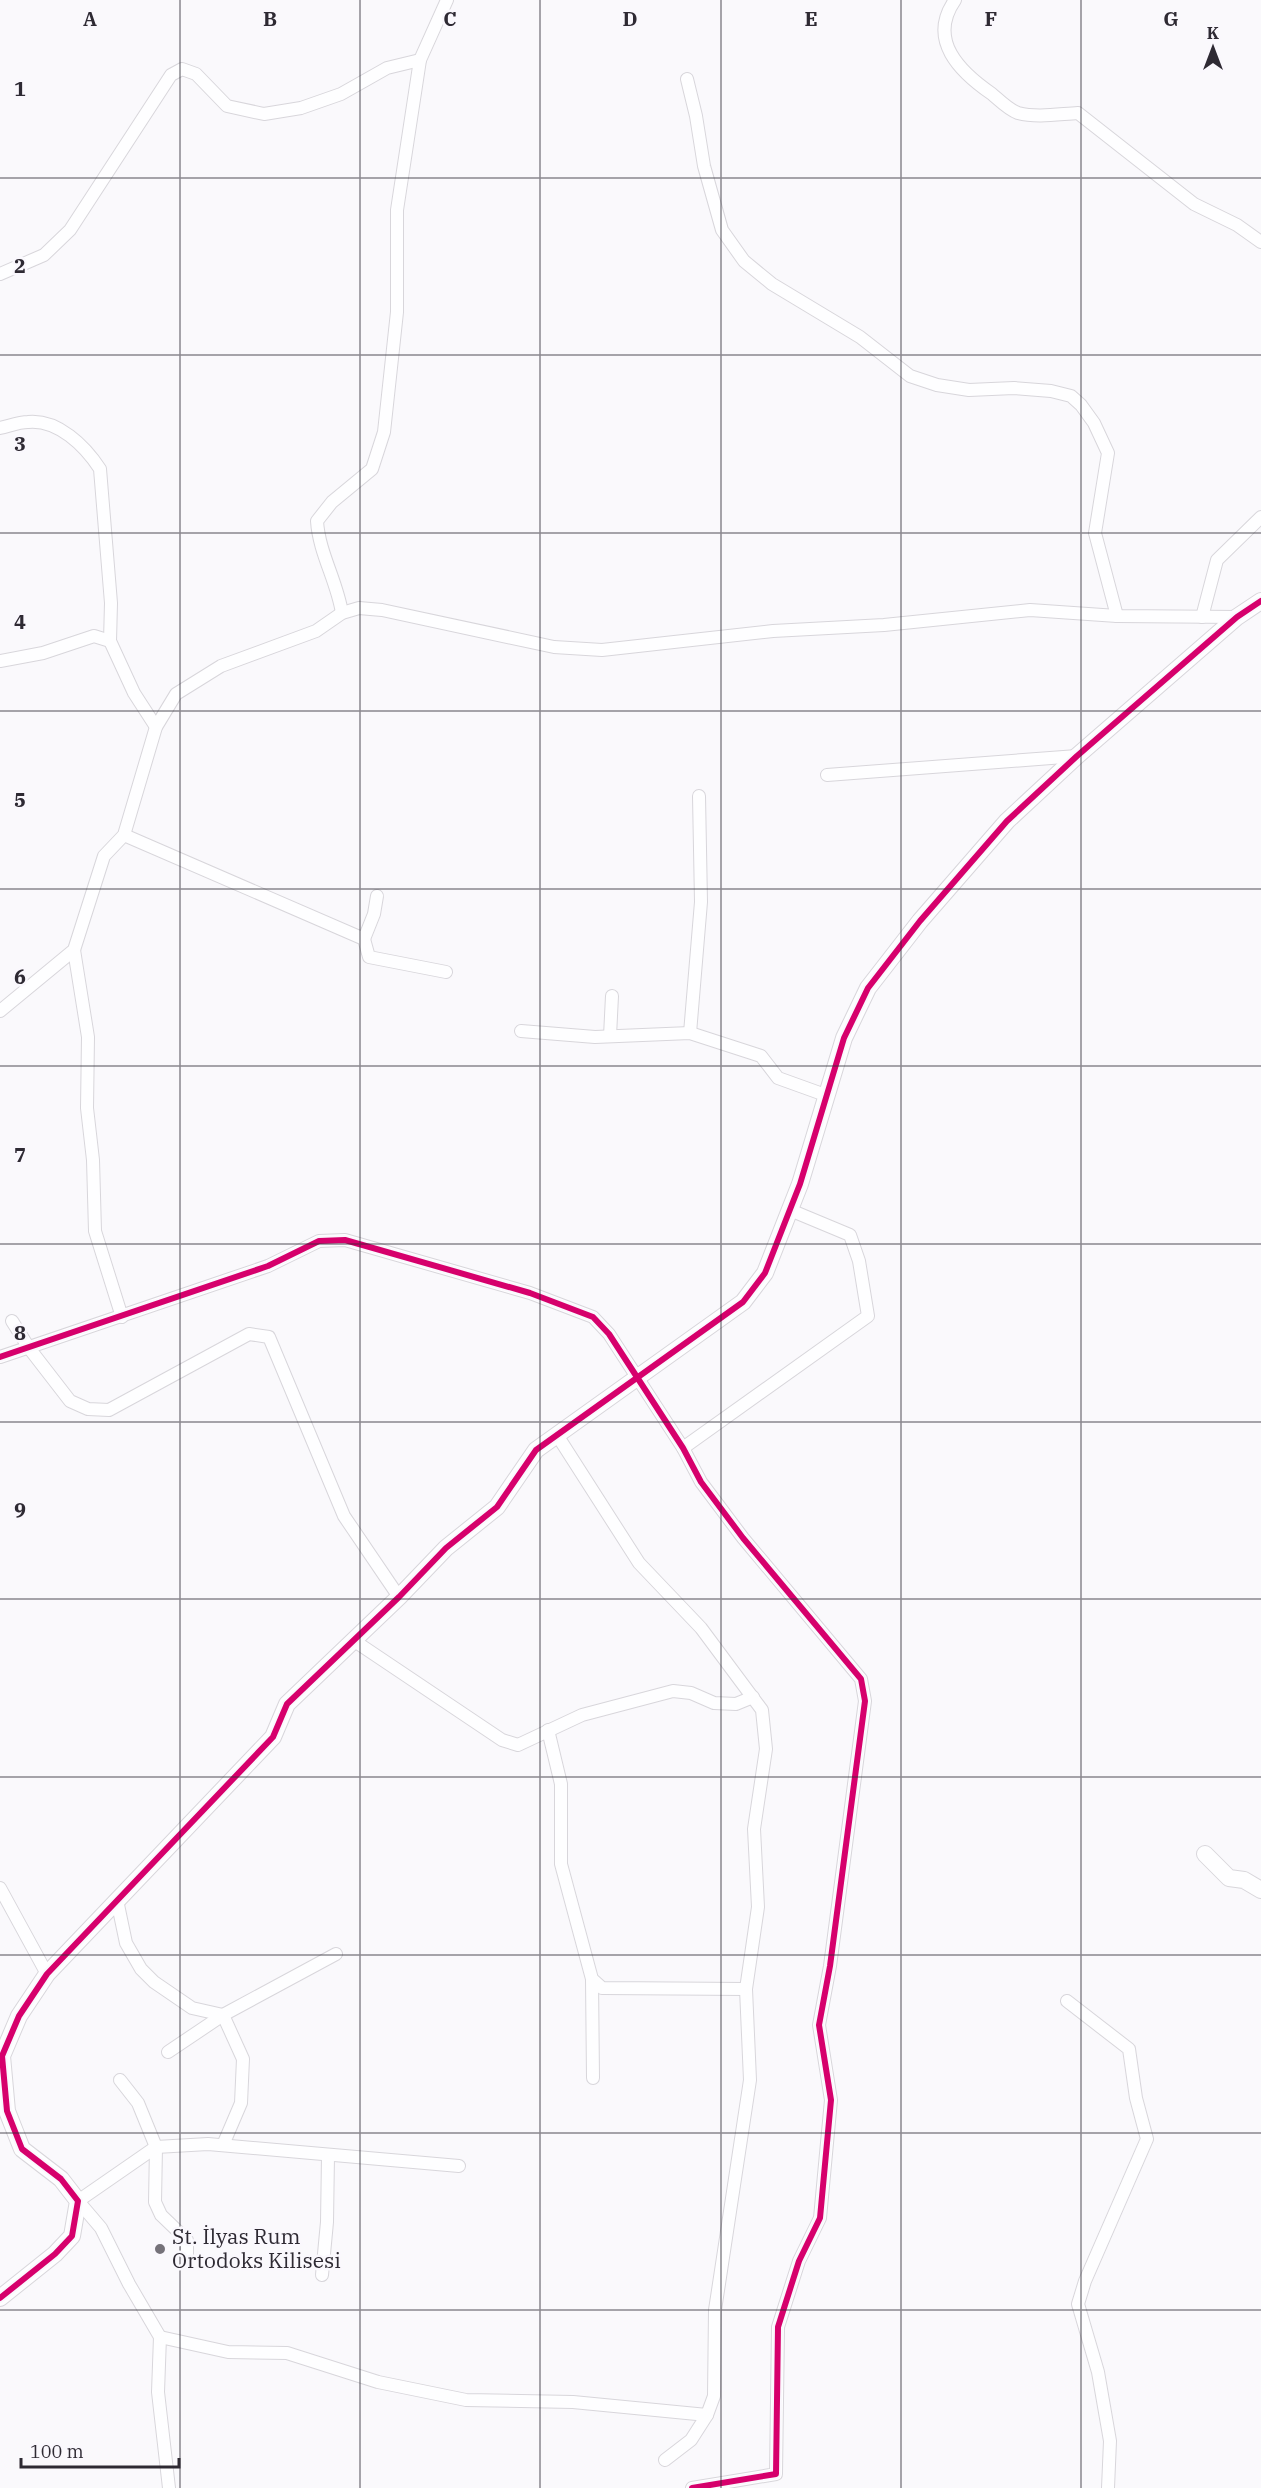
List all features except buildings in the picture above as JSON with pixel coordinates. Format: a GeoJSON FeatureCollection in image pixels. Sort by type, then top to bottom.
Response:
{"type":"FeatureCollection","features":[{"type":"Feature","properties":{"kind":"street"},"geometry":{"type":"LineString","coordinates":[[342,613],[339,591],[318,539],[317,521],[332,502],[372,469],[384,432],[397,312],[397,210],[420,60],[447,0]]}},
{"type":"Feature","properties":{"kind":"street"},"geometry":{"type":"LineString","coordinates":[[955,0],[947,11],[945,30],[952,59],[969,78],[1016,112],[1032,115],[1078,113],[1194,204],[1237,225],[1261,242]]}},
{"type":"Feature","properties":{"kind":"street"},"geometry":{"type":"LineString","coordinates":[[0,274],[44,255],[70,230],[171,75],[182,69],[196,74],[227,106],[264,114],[302,108],[341,94],[387,68],[420,60]]}},
{"type":"Feature","properties":{"kind":"street"},"geometry":{"type":"LineString","coordinates":[[687,79],[704,166],[722,230],[744,261],[772,284],[860,337],[910,376],[937,385],[969,390],[1014,388],[1051,391],[1071,396],[1081,405],[1094,423],[1108,453],[1095,533],[1117,616]]}},
{"type":"Feature","properties":{"kind":"street"},"geometry":{"type":"LineString","coordinates":[[0,428],[29,421],[51,426],[73,438],[91,455],[100,469],[111,603],[110,641],[134,693],[156,727]]}},
{"type":"Feature","properties":{"kind":"street"},"geometry":{"type":"LineString","coordinates":[[1202,616],[1217,560],[1261,517]]}},
{"type":"Feature","properties":{"kind":"street"},"geometry":{"type":"LineString","coordinates":[[169,2488],[158,2392],[160,2337],[129,2284],[101,2228],[60,2179],[22,2149],[3,2106],[2,2056],[19,2016],[47,1974],[273,1737],[287,1704],[399,1597],[446,1548],[497,1508],[536,1450],[743,1302],[765,1273],[790,1210],[828,1096],[844,1038],[867,988],[920,921],[1007,821],[1077,756],[1237,617],[1261,601]]}},
{"type":"Feature","properties":{"kind":"street"},"geometry":{"type":"LineString","coordinates":[[122,1317],[96,1231],[93,1161],[87,1108],[88,1037],[74,950],[104,856],[124,835],[156,727],[176,694],[220,666],[316,631],[342,613],[358,608],[382,610],[554,647],[602,650],[773,631],[884,625],[1030,610],[1117,616],[1237,617]]}},
{"type":"Feature","properties":{"kind":"street"},"geometry":{"type":"LineString","coordinates":[[0,661],[43,653],[94,636],[110,641]]}},
{"type":"Feature","properties":{"kind":"street"},"geometry":{"type":"LineString","coordinates":[[827,775],[1077,756]]}},
{"type":"Feature","properties":{"kind":"street"},"geometry":{"type":"LineString","coordinates":[[690,1033],[701,902],[699,796]]}},
{"type":"Feature","properties":{"kind":"street"},"geometry":{"type":"LineString","coordinates":[[124,835],[364,939]]}},
{"type":"Feature","properties":{"kind":"street"},"geometry":{"type":"LineString","coordinates":[[377,896],[374,914],[364,939],[369,957],[446,972]]}},
{"type":"Feature","properties":{"kind":"street"},"geometry":{"type":"LineString","coordinates":[[0,1011],[74,950]]}},
{"type":"Feature","properties":{"kind":"street"},"geometry":{"type":"LineString","coordinates":[[610,1036],[612,996]]}},
{"type":"Feature","properties":{"kind":"street"},"geometry":{"type":"LineString","coordinates":[[521,1031],[610,1036],[690,1033],[761,1056],[778,1078],[828,1096]]}},
{"type":"Feature","properties":{"kind":"street"},"geometry":{"type":"LineString","coordinates":[[683,1448],[868,1316],[859,1261],[850,1235],[790,1210]]}},
{"type":"Feature","properties":{"kind":"street"},"geometry":{"type":"LineString","coordinates":[[0,1357],[268,1266],[319,1241],[345,1240],[530,1293],[593,1317],[609,1334],[683,1448],[684,1454],[701,1482],[743,1538],[861,1679],[864,1701],[830,1966],[819,2025],[831,2100],[820,2218],[800,2261],[778,2327],[776,2474],[692,2488]]}},
{"type":"Feature","properties":{"kind":"street"},"geometry":{"type":"LineString","coordinates":[[12,1321],[29,1348],[70,1401],[88,1409],[109,1410],[249,1334],[269,1337],[344,1516],[399,1597]]}},
{"type":"Feature","properties":{"kind":"street"},"geometry":{"type":"LineString","coordinates":[[557,1435],[639,1563],[701,1628],[762,1710],[766,1749],[753,1829],[758,1906],[746,1989],[750,2080],[715,2310],[714,2396],[707,2415],[691,2440],[665,2460]]}},
{"type":"Feature","properties":{"kind":"street"},"geometry":{"type":"LineString","coordinates":[[353,1640],[502,1740],[518,1744],[582,1715],[673,1691],[691,1693],[714,1703],[736,1704],[753,1697]]}},
{"type":"Feature","properties":{"kind":"street"},"geometry":{"type":"LineString","coordinates":[[548,1730],[561,1784],[561,1864],[592,1979],[593,2078]]}},
{"type":"Feature","properties":{"kind":"street"},"geometry":{"type":"LineString","coordinates":[[1205,1854],[1229,1878],[1244,1880],[1261,1890]]}},
{"type":"Feature","properties":{"kind":"street"},"geometry":{"type":"LineString","coordinates":[[1,1892],[47,1974]]}},
{"type":"Feature","properties":{"kind":"street"},"geometry":{"type":"LineString","coordinates":[[117,1900],[126,1943],[141,1969],[154,1982],[192,2008],[223,2015]]}},
{"type":"Feature","properties":{"kind":"street"},"geometry":{"type":"LineString","coordinates":[[168,2052],[223,2015],[336,1954]]}},
{"type":"Feature","properties":{"kind":"street"},"geometry":{"type":"LineString","coordinates":[[592,1979],[602,1988],[746,1989]]}},
{"type":"Feature","properties":{"kind":"street"},"geometry":{"type":"LineString","coordinates":[[1067,2001],[1129,2049],[1136,2098],[1147,2139],[1085,2281],[1078,2304],[1098,2372],[1110,2441],[1108,2488]]}},
{"type":"Feature","properties":{"kind":"street"},"geometry":{"type":"LineString","coordinates":[[223,2015],[243,2059],[241,2103],[223,2145]]}},
{"type":"Feature","properties":{"kind":"street"},"geometry":{"type":"LineString","coordinates":[[120,2080],[138,2103],[156,2146],[155,2202],[161,2215],[187,2240],[187,2254]]}},
{"type":"Feature","properties":{"kind":"street"},"geometry":{"type":"LineString","coordinates":[[0,2298],[55,2254],[72,2236],[78,2201],[156,2146],[208,2144],[459,2166]]}},
{"type":"Feature","properties":{"kind":"street"},"geometry":{"type":"LineString","coordinates":[[322,2275],[327,2222],[328,2156]]}},
{"type":"Feature","properties":{"kind":"street"},"geometry":{"type":"LineString","coordinates":[[160,2337],[228,2352],[286,2353],[378,2382],[466,2400],[573,2402],[707,2415]]}},
{"type":"Feature","properties":{"kind":"cycle path"},"geometry":{"type":"LineString","coordinates":[[0,2298],[55,2254],[72,2236],[78,2201],[61,2179],[22,2149],[7,2111],[2,2056],[19,2016],[47,1974],[273,1737],[287,1704],[399,1597],[446,1548],[497,1507],[536,1450],[743,1302],[765,1273],[800,1184],[844,1038],[868,988],[920,921],[1007,821],[1077,756],[1237,617],[1261,601]]}},
{"type":"Feature","properties":{"kind":"cycle path"},"geometry":{"type":"LineString","coordinates":[[0,1357],[268,1266],[319,1241],[345,1240],[530,1293],[593,1317],[609,1334],[683,1448],[701,1482],[743,1538],[861,1679],[865,1701],[830,1966],[819,2025],[831,2100],[820,2218],[799,2261],[778,2327],[776,2474],[692,2488]]}},
{"type":"Feature","properties":{"kind":"place","name":"St. İlyas Rum Ortodoks Kilisesi"},"geometry":{"type":"Point","coordinates":[160,2249]}}]}
